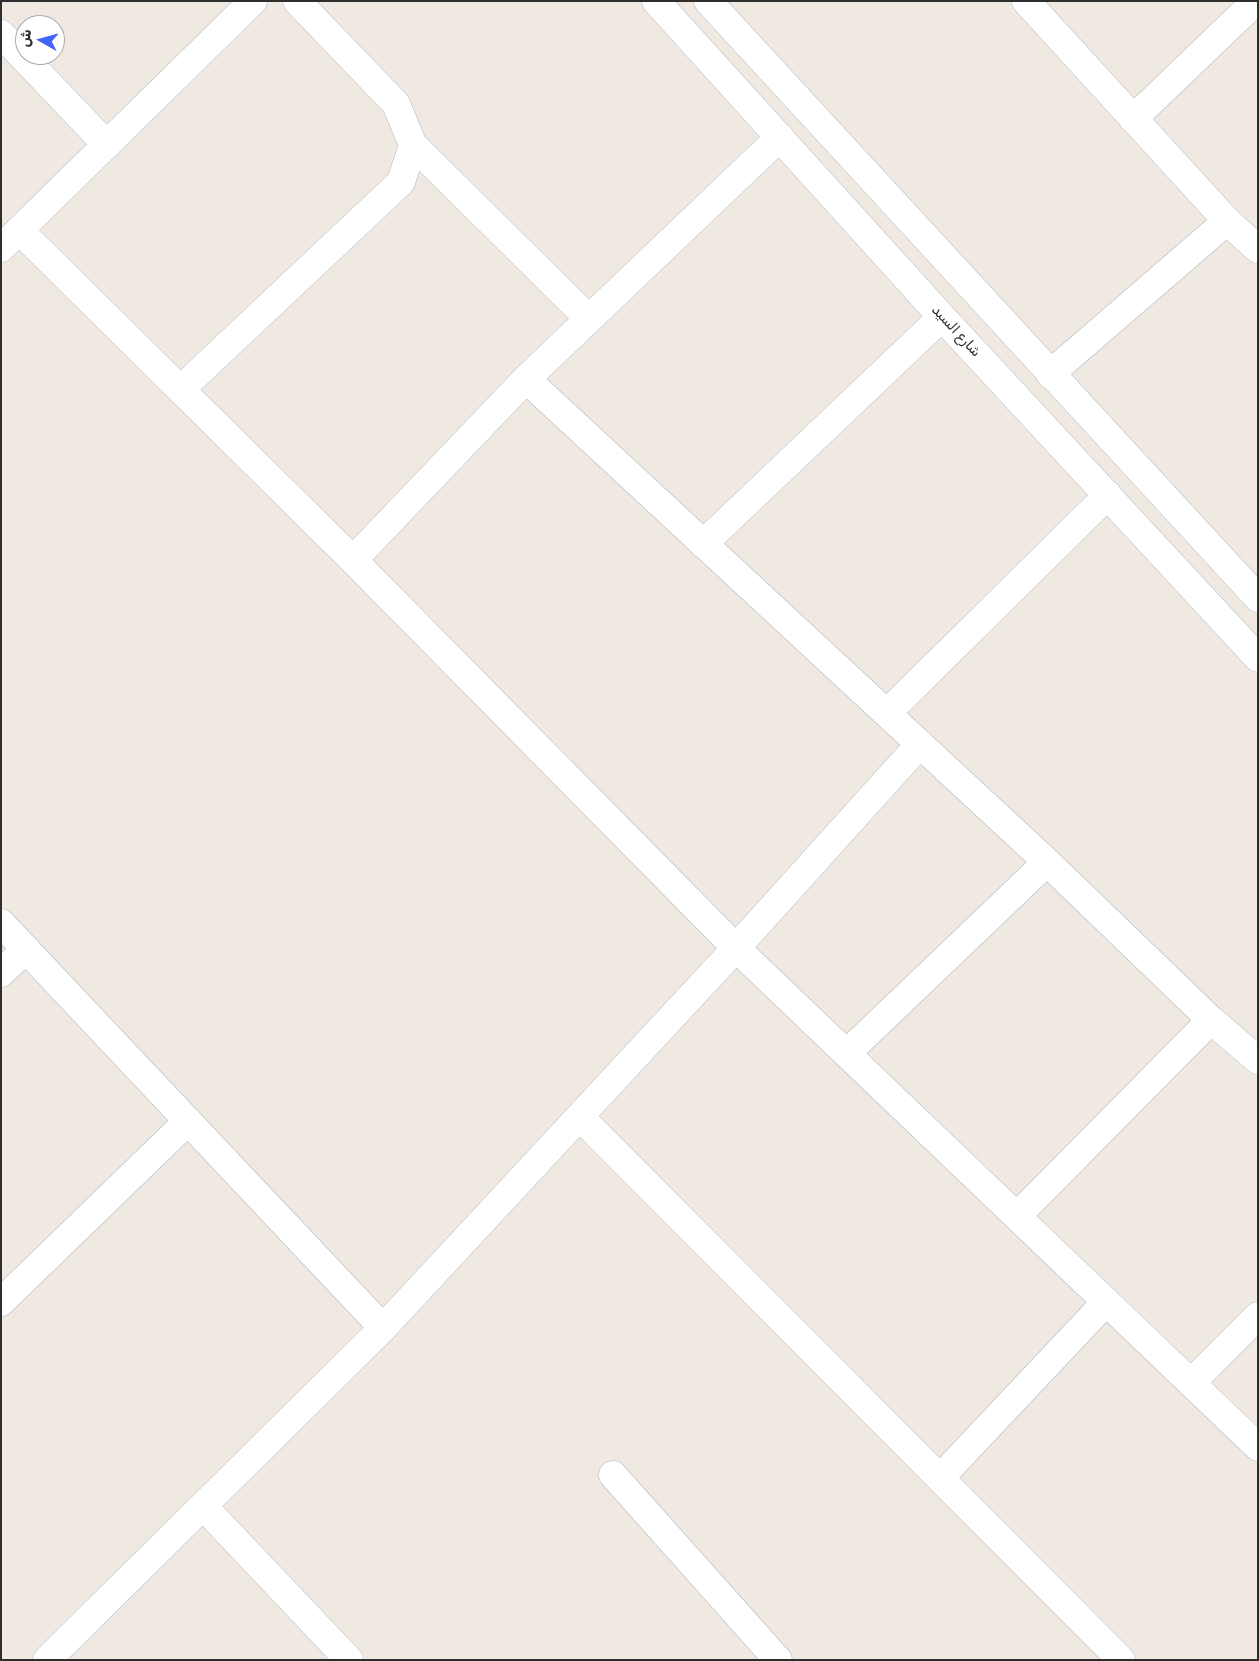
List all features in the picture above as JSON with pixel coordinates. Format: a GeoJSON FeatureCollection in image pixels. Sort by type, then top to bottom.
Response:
{"type":"FeatureCollection","features":[{"type":"Feature","properties":{"kind":"street"},"geometry":{"type":"LineString","coordinates":[[253,1],[10,239],[181,389],[353,560],[736,948],[1258,1447]]}},
{"type":"Feature","properties":{"kind":"street"},"geometry":{"type":"LineString","coordinates":[[297,1],[396,104],[413,145],[589,319]]}},
{"type":"Feature","properties":{"kind":"street","name":"شارع السيد"},"geometry":{"type":"LineString","coordinates":[[656,1],[942,317],[1258,658]]}},
{"type":"Feature","properties":{"kind":"street"},"geometry":{"type":"LineString","coordinates":[[708,1],[1258,598]]}},
{"type":"Feature","properties":{"kind":"street"},"geometry":{"type":"LineString","coordinates":[[1026,1],[1226,220],[1258,249]]}},
{"type":"Feature","properties":{"kind":"street"},"geometry":{"type":"LineString","coordinates":[[1133,119],[1256,1]]}},
{"type":"Feature","properties":{"kind":"street"},"geometry":{"type":"LineString","coordinates":[[1,34],[107,144]]}},
{"type":"Feature","properties":{"kind":"street"},"geometry":{"type":"LineString","coordinates":[[353,560],[526,379],[780,137]]}},
{"type":"Feature","properties":{"kind":"street"},"geometry":{"type":"LineString","coordinates":[[181,389],[401,182],[413,145]]}},
{"type":"Feature","properties":{"kind":"street"},"geometry":{"type":"LineString","coordinates":[[1050,374],[1226,220]]}},
{"type":"Feature","properties":{"kind":"street"},"geometry":{"type":"LineString","coordinates":[[704,544],[942,317]]}},
{"type":"Feature","properties":{"kind":"street"},"geometry":{"type":"LineString","coordinates":[[526,379],[1047,862],[1212,1020],[1258,1060]]}},
{"type":"Feature","properties":{"kind":"street"},"geometry":{"type":"LineString","coordinates":[[887,713],[1108,495]]}},
{"type":"Feature","properties":{"kind":"street"},"geometry":{"type":"LineString","coordinates":[[1148,538],[1177,511]]}},
{"type":"Feature","properties":{"kind":"street"},"geometry":{"type":"LineString","coordinates":[[47,1660],[383,1328],[736,948],[920,744]]}},
{"type":"Feature","properties":{"kind":"street"},"geometry":{"type":"LineString","coordinates":[[847,1053],[1047,862]]}},
{"type":"Feature","properties":{"kind":"street"},"geometry":{"type":"LineString","coordinates":[[1,923],[383,1328]]}},
{"type":"Feature","properties":{"kind":"street"},"geometry":{"type":"LineString","coordinates":[[1,973],[26,949]]}},
{"type":"Feature","properties":{"kind":"street"},"geometry":{"type":"LineString","coordinates":[[1017,1216],[1212,1020]]}},
{"type":"Feature","properties":{"kind":"street"},"geometry":{"type":"LineString","coordinates":[[580,1117],[1121,1660]]}},
{"type":"Feature","properties":{"kind":"street"},"geometry":{"type":"LineString","coordinates":[[1,1302],[188,1121]]}},
{"type":"Feature","properties":{"kind":"street"},"geometry":{"type":"LineString","coordinates":[[940,1478],[1106,1302]]}},
{"type":"Feature","properties":{"kind":"street"},"geometry":{"type":"LineString","coordinates":[[1191,1383],[1258,1316]]}},
{"type":"Feature","properties":{"kind":"street"},"geometry":{"type":"LineString","coordinates":[[613,1476],[778,1660]]}},
{"type":"Feature","properties":{"kind":"street"},"geometry":{"type":"LineString","coordinates":[[203,1506],[349,1660]]}}]}
